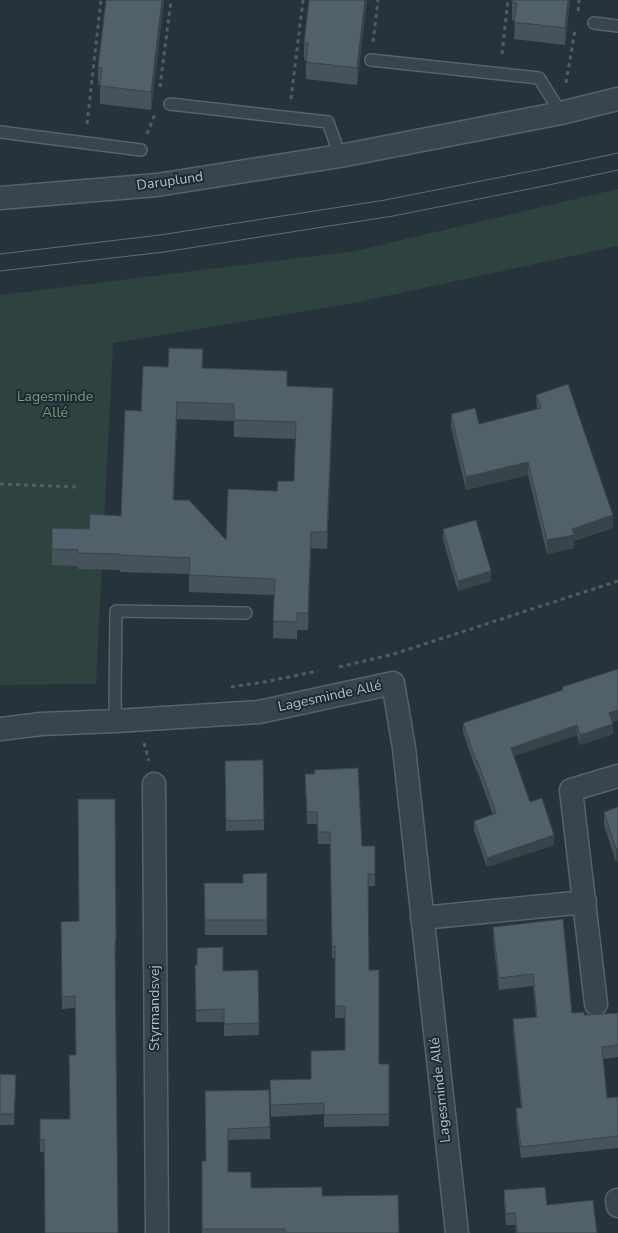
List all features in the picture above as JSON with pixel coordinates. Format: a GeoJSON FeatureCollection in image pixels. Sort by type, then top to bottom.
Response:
{"type":"FeatureCollection","features":[{"type":"Feature","properties":{"kind":"street","name":"Daruplund"},"geometry":{"type":"LineString","coordinates":[[0,198],[157,185],[340,156],[561,113],[618,99]]}},
{"type":"Feature","properties":{"kind":"street","name":"Lagesminde Allé"},"geometry":{"type":"LineString","coordinates":[[0,729],[41,724],[259,712],[393,682],[404,748],[457,1233]]}},
{"type":"Feature","properties":{"kind":"street"},"geometry":{"type":"LineString","coordinates":[[596,1004],[571,790],[618,776]]}},
{"type":"Feature","properties":{"kind":"street","name":"Styrmandsvej"},"geometry":{"type":"LineString","coordinates":[[154,784],[157,1233]]}},
{"type":"Feature","properties":{"kind":"street"},"geometry":{"type":"LineString","coordinates":[[422,918],[585,902]]}},
{"type":"Feature","properties":{"kind":"street"},"geometry":{"type":"LineString","coordinates":[[617,1200],[618,1206]]}},
{"type":"Feature","properties":{"kind":"lane"},"geometry":{"type":"LineString","coordinates":[[594,23],[618,26]]}},
{"type":"Feature","properties":{"kind":"lane"},"geometry":{"type":"LineString","coordinates":[[371,60],[539,78],[561,113]]}},
{"type":"Feature","properties":{"kind":"lane"},"geometry":{"type":"LineString","coordinates":[[170,104],[328,122],[340,156]]}},
{"type":"Feature","properties":{"kind":"lane"},"geometry":{"type":"LineString","coordinates":[[0,132],[141,150]]}},
{"type":"Feature","properties":{"kind":"lane"},"geometry":{"type":"LineString","coordinates":[[116,721],[116,611],[246,613]]}},
{"type":"Feature","properties":{"kind":"path"},"geometry":{"type":"LineString","coordinates":[[84,142],[101,0]]}},
{"type":"Feature","properties":{"kind":"path"},"geometry":{"type":"LineString","coordinates":[[141,150],[157,109],[171,0]]}},
{"type":"Feature","properties":{"kind":"path"},"geometry":{"type":"LineString","coordinates":[[289,118],[303,0]]}},
{"type":"Feature","properties":{"kind":"path"},"geometry":{"type":"LineString","coordinates":[[371,60],[378,0]]}},
{"type":"Feature","properties":{"kind":"path"},"geometry":{"type":"LineString","coordinates":[[499,74],[508,0]]}},
{"type":"Feature","properties":{"kind":"path"},"geometry":{"type":"LineString","coordinates":[[577,15],[579,0]]}},
{"type":"Feature","properties":{"kind":"path"},"geometry":{"type":"LineString","coordinates":[[561,113],[576,22]]}},
{"type":"Feature","properties":{"kind":"path"},"geometry":{"type":"LineString","coordinates":[[157,109],[170,104]]}},
{"type":"Feature","properties":{"kind":"path"},"geometry":{"type":"LineString","coordinates":[[0,484],[77,487]]}},
{"type":"Feature","properties":{"kind":"path"},"geometry":{"type":"LineString","coordinates":[[337,667],[394,654],[618,581]]}},
{"type":"Feature","properties":{"kind":"path"},"geometry":{"type":"LineString","coordinates":[[229,687],[327,670]]}},
{"type":"Feature","properties":{"kind":"path"},"geometry":{"type":"LineString","coordinates":[[138,720],[154,784]]}},
{"type":"Feature","properties":{"kind":"green space"},"geometry":{"type":"Polygon","coordinates":[[[618,189],[618,246],[359,302],[113,343],[96,684],[0,685],[0,295],[355,251],[618,189]]]}},
{"type":"Feature","properties":{"kind":"building"},"geometry":{"type":"Polygon","coordinates":[[[106,0],[162,0],[151,92],[100,86],[102,68],[98,67],[106,0]]]}},
{"type":"Feature","properties":{"kind":"building"},"geometry":{"type":"Polygon","coordinates":[[[309,0],[365,0],[357,68],[306,62],[308,43],[304,43],[309,0]]]}},
{"type":"Feature","properties":{"kind":"building"},"geometry":{"type":"Polygon","coordinates":[[[512,0],[568,0],[565,28],[514,22],[517,3],[512,2],[512,0]]]}},
{"type":"Feature","properties":{"kind":"building"},"geometry":{"type":"Polygon","coordinates":[[[169,348],[203,349],[202,368],[287,371],[287,386],[333,388],[327,532],[311,532],[308,613],[297,613],[297,622],[273,621],[275,579],[189,575],[190,558],[78,553],[78,550],[52,549],[52,528],[89,529],[90,514],[121,516],[125,410],[141,411],[143,366],[168,367],[169,348]],[[177,402],[173,500],[189,500],[226,540],[228,489],[277,491],[278,481],[294,481],[296,422],[234,420],[234,404],[177,402]]]}},
{"type":"Feature","properties":{"kind":"building"},"geometry":{"type":"Polygon","coordinates":[[[568,384],[613,515],[572,529],[574,535],[547,540],[528,462],[466,477],[451,414],[475,408],[479,424],[541,408],[536,395],[568,384]]]}},
{"type":"Feature","properties":{"kind":"building"},"geometry":{"type":"Polygon","coordinates":[[[476,520],[491,571],[458,581],[443,529],[476,520]]]}},
{"type":"Feature","properties":{"kind":"building"},"geometry":{"type":"Polygon","coordinates":[[[618,669],[618,710],[609,713],[613,724],[580,735],[577,725],[511,748],[530,802],[542,798],[554,835],[487,858],[474,821],[496,813],[463,723],[563,690],[562,687],[618,669]]]}},
{"type":"Feature","properties":{"kind":"building"},"geometry":{"type":"Polygon","coordinates":[[[263,760],[264,820],[226,821],[225,761],[263,760]]]}},
{"type":"Feature","properties":{"kind":"building"},"geometry":{"type":"Polygon","coordinates":[[[358,768],[362,846],[375,846],[375,874],[368,874],[369,970],[379,970],[379,1064],[389,1064],[389,1114],[324,1115],[324,1103],[271,1105],[270,1080],[311,1079],[311,1051],[345,1050],[345,1006],[335,1006],[335,946],[332,946],[330,832],[318,832],[317,812],[307,812],[305,774],[315,774],[314,770],[358,768]]]}},
{"type":"Feature","properties":{"kind":"building"},"geometry":{"type":"Polygon","coordinates":[[[78,799],[115,799],[118,1233],[45,1233],[44,1140],[40,1140],[40,1119],[70,1119],[69,1055],[76,1055],[75,996],[62,997],[61,922],[79,921],[78,799]]]}},
{"type":"Feature","properties":{"kind":"building"},"geometry":{"type":"Polygon","coordinates":[[[618,807],[618,848],[616,849],[604,812],[618,807]]]}},
{"type":"Feature","properties":{"kind":"building"},"geometry":{"type":"Polygon","coordinates":[[[267,873],[267,920],[205,920],[204,883],[243,883],[243,874],[267,873]]]}},
{"type":"Feature","properties":{"kind":"building"},"geometry":{"type":"Polygon","coordinates":[[[563,919],[572,1013],[584,1012],[584,1015],[618,1013],[618,1045],[602,1047],[607,1098],[618,1097],[618,1136],[521,1147],[516,1108],[522,1108],[513,1019],[537,1017],[533,974],[499,978],[493,927],[563,919]]]}},
{"type":"Feature","properties":{"kind":"building"},"geometry":{"type":"Polygon","coordinates":[[[223,947],[223,971],[258,970],[259,1023],[224,1024],[224,1009],[196,1010],[195,965],[197,965],[197,948],[223,947]]]}},
{"type":"Feature","properties":{"kind":"building"},"geometry":{"type":"Polygon","coordinates":[[[0,1074],[16,1075],[14,1114],[0,1114],[0,1074]]]}},
{"type":"Feature","properties":{"kind":"building"},"geometry":{"type":"Polygon","coordinates":[[[269,1090],[270,1127],[228,1129],[228,1172],[251,1172],[251,1188],[322,1187],[322,1196],[398,1195],[399,1233],[285,1233],[285,1229],[202,1229],[202,1161],[206,1161],[205,1091],[269,1090]]]}},
{"type":"Feature","properties":{"kind":"building"},"geometry":{"type":"Polygon","coordinates":[[[545,1187],[547,1205],[593,1200],[597,1233],[517,1233],[515,1213],[506,1214],[504,1190],[545,1187]]]}},
{"type":"Feature","properties":{"kind":"tram line"},"geometry":{"type":"LineString","coordinates":[[0,254],[160,235],[385,200],[618,153]]}},
{"type":"Feature","properties":{"kind":"tram line"},"geometry":{"type":"LineString","coordinates":[[0,271],[164,252],[393,216],[618,170]]}}]}
